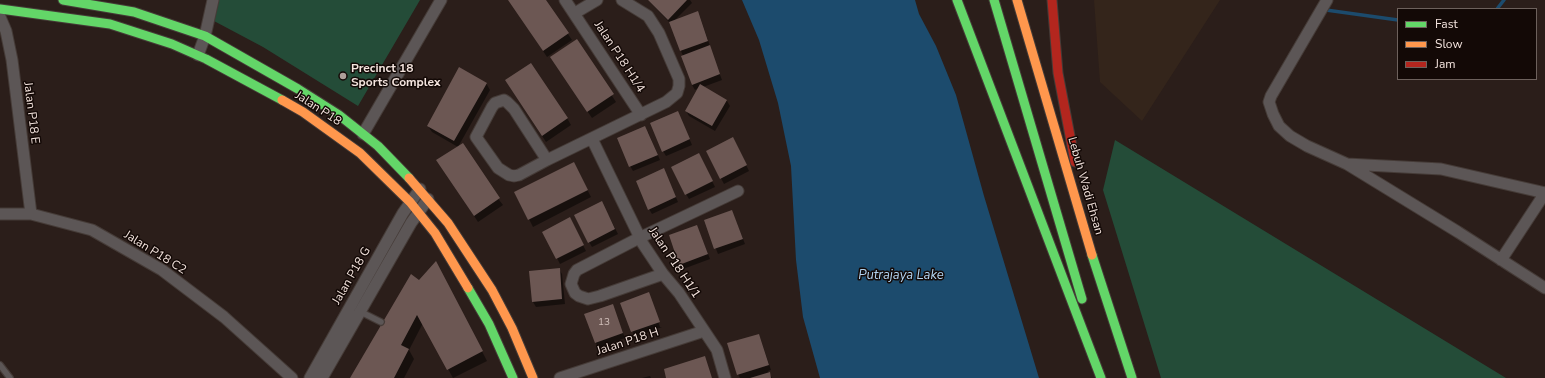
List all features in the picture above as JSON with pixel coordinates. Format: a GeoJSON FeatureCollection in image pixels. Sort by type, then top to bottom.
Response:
{"type":"FeatureCollection","features":[{"type":"Feature","properties":{"kind":"main road","name":"Jalan P18"},"geometry":{"type":"LineString","coordinates":[[63,0],[134,12],[205,36],[298,89],[339,116],[378,146],[420,189],[448,224],[492,290],[512,328],[533,378]]}},
{"type":"Feature","properties":{"kind":"main road"},"geometry":{"type":"LineString","coordinates":[[957,0],[1101,378]]}},
{"type":"Feature","properties":{"kind":"main road"},"geometry":{"type":"LineString","coordinates":[[994,0],[1105,378]]}},
{"type":"Feature","properties":{"kind":"main road","name":"Lebuh Wadi Ehsan"},"geometry":{"type":"LineString","coordinates":[[1017,0],[1093,258],[1132,378]]}},
{"type":"Feature","properties":{"kind":"main road"},"geometry":{"type":"LineString","coordinates":[[1052,0],[1058,73],[1093,258]]}},
{"type":"Feature","properties":{"kind":"main road","name":"Jalan P18"},"geometry":{"type":"LineString","coordinates":[[0,9],[110,24],[172,44],[198,55],[303,112],[360,153],[419,212],[435,233],[489,324],[513,378]]}},
{"type":"Feature","properties":{"kind":"street"},"geometry":{"type":"LineString","coordinates":[[198,55],[205,36],[213,0]]}},
{"type":"Feature","properties":{"kind":"street"},"geometry":{"type":"LineString","coordinates":[[363,134],[442,0]]}},
{"type":"Feature","properties":{"kind":"street","name":"Jalan P18 H1/4"},"geometry":{"type":"LineString","coordinates":[[565,0],[641,115]]}},
{"type":"Feature","properties":{"kind":"street"},"geometry":{"type":"LineString","coordinates":[[575,13],[597,0]]}},
{"type":"Feature","properties":{"kind":"street"},"geometry":{"type":"LineString","coordinates":[[547,160],[514,109],[504,100],[495,103],[476,137],[498,168],[509,175],[514,176],[641,115],[672,98],[677,93],[680,86],[679,80],[659,33],[648,16],[622,0]]}},
{"type":"Feature","properties":{"kind":"street"},"geometry":{"type":"LineString","coordinates":[[1327,0],[1274,90],[1269,102],[1279,126],[1290,136],[1307,146],[1347,164],[1458,232],[1545,288]]}},
{"type":"Feature","properties":{"kind":"street","name":"Jalan P18 E"},"geometry":{"type":"LineString","coordinates":[[0,17],[6,31],[12,60],[31,214]]}},
{"type":"Feature","properties":{"kind":"street","name":"Jalan P18 H1/1"},"geometry":{"type":"LineString","coordinates":[[592,139],[639,238],[663,274],[679,293],[717,350],[725,378]]}},
{"type":"Feature","properties":{"kind":"street"},"geometry":{"type":"LineString","coordinates":[[1347,164],[1441,169],[1545,193],[1501,260]]}},
{"type":"Feature","properties":{"kind":"street","name":"Jalan P18 G"},"geometry":{"type":"LineString","coordinates":[[310,378],[410,202],[420,189]]}},
{"type":"Feature","properties":{"kind":"street"},"geometry":{"type":"LineString","coordinates":[[663,274],[600,296],[583,298],[575,293],[571,284],[577,270],[639,238],[738,191]]}},
{"type":"Feature","properties":{"kind":"street","name":"Jalan P18 G"},"geometry":{"type":"LineString","coordinates":[[322,378],[411,223],[428,199]]}},
{"type":"Feature","properties":{"kind":"street","name":"Jalan P18 C2"},"geometry":{"type":"LineString","coordinates":[[0,214],[31,214],[92,230],[162,270],[224,317],[292,378]]}},
{"type":"Feature","properties":{"kind":"street","name":"Jalan P18 H"},"geometry":{"type":"LineString","coordinates":[[560,378],[704,331]]}},
{"type":"Feature","properties":{"kind":"lane"},"geometry":{"type":"LineString","coordinates":[[350,306],[381,322]]}},
{"type":"Feature","properties":{"kind":"lane"},"geometry":{"type":"LineString","coordinates":[[0,365],[10,378]]}},
{"type":"Feature","properties":{"kind":"shaded area"},"geometry":{"type":"Polygon","coordinates":[[[1094,0],[1220,0],[1142,121],[1100,82],[1094,0]]]}},
{"type":"Feature","properties":{"kind":"green space","name":"Precinct 18 Sports Complex"},"geometry":{"type":"Polygon","coordinates":[[[218,0],[420,0],[358,106],[263,47],[214,21],[218,0]]]}},
{"type":"Feature","properties":{"kind":"green space"},"geometry":{"type":"Polygon","coordinates":[[[1115,140],[1506,378],[1161,378],[1103,190],[1115,140]]]}},
{"type":"Feature","properties":{"kind":"water","name":"Putrajaya Lake"},"geometry":{"type":"Polygon","coordinates":[[[742,0],[915,0],[919,14],[936,46],[956,95],[984,196],[1039,378],[820,378],[803,317],[796,260],[791,166],[778,103],[759,40],[742,0]]]}},
{"type":"Feature","properties":{"kind":"building"},"geometry":{"type":"Polygon","coordinates":[[[508,0],[546,0],[569,33],[543,51],[508,0]]]}},
{"type":"Feature","properties":{"kind":"building"},"geometry":{"type":"Polygon","coordinates":[[[648,0],[687,0],[668,20],[648,0]]]}},
{"type":"Feature","properties":{"kind":"building"},"geometry":{"type":"Polygon","coordinates":[[[698,11],[708,41],[680,51],[669,22],[698,11]]]}},
{"type":"Feature","properties":{"kind":"building"},"geometry":{"type":"Polygon","coordinates":[[[577,39],[614,94],[587,112],[550,57],[577,39]]]}},
{"type":"Feature","properties":{"kind":"building"},"geometry":{"type":"Polygon","coordinates":[[[710,45],[720,74],[692,85],[681,56],[710,45]]]}},
{"type":"Feature","properties":{"kind":"building"},"geometry":{"type":"Polygon","coordinates":[[[531,63],[568,118],[542,136],[505,80],[531,63]]]}},
{"type":"Feature","properties":{"kind":"building"},"geometry":{"type":"Polygon","coordinates":[[[459,67],[487,83],[454,141],[427,126],[459,67]]]}},
{"type":"Feature","properties":{"kind":"building"},"geometry":{"type":"Polygon","coordinates":[[[700,84],[727,100],[712,126],[685,111],[700,84]]]}},
{"type":"Feature","properties":{"kind":"building"},"geometry":{"type":"Polygon","coordinates":[[[678,111],[690,139],[662,152],[650,123],[678,111]]]}},
{"type":"Feature","properties":{"kind":"building"},"geometry":{"type":"Polygon","coordinates":[[[645,126],[658,155],[629,167],[617,138],[645,126]]]}},
{"type":"Feature","properties":{"kind":"building"},"geometry":{"type":"Polygon","coordinates":[[[733,137],[747,165],[720,179],[706,151],[733,137]]]}},
{"type":"Feature","properties":{"kind":"building"},"geometry":{"type":"Polygon","coordinates":[[[463,143],[500,198],[474,216],[436,160],[463,143]]]}},
{"type":"Feature","properties":{"kind":"building"},"geometry":{"type":"Polygon","coordinates":[[[699,153],[713,181],[685,195],[671,167],[699,153]]]}},
{"type":"Feature","properties":{"kind":"building"},"geometry":{"type":"Polygon","coordinates":[[[574,162],[588,190],[528,220],[514,192],[574,162]]]}},
{"type":"Feature","properties":{"kind":"building"},"geometry":{"type":"Polygon","coordinates":[[[664,168],[676,197],[648,210],[636,181],[664,168]]]}},
{"type":"Feature","properties":{"kind":"building"},"geometry":{"type":"Polygon","coordinates":[[[602,201],[615,229],[588,243],[574,215],[602,201]]]}},
{"type":"Feature","properties":{"kind":"building"},"geometry":{"type":"Polygon","coordinates":[[[732,210],[743,239],[714,249],[704,220],[732,210]]]}},
{"type":"Feature","properties":{"kind":"building"},"geometry":{"type":"Polygon","coordinates":[[[570,217],[584,245],[556,259],[542,232],[570,217]]]}},
{"type":"Feature","properties":{"kind":"building"},"geometry":{"type":"Polygon","coordinates":[[[697,225],[708,254],[679,265],[669,235],[697,225]]]}},
{"type":"Feature","properties":{"kind":"building"},"geometry":{"type":"Polygon","coordinates":[[[436,261],[483,351],[447,370],[417,315],[401,345],[409,349],[394,378],[350,378],[411,274],[419,280],[436,261]]]}},
{"type":"Feature","properties":{"kind":"building"},"geometry":{"type":"Polygon","coordinates":[[[560,268],[562,299],[532,302],[529,271],[560,268]]]}},
{"type":"Feature","properties":{"kind":"building"},"geometry":{"type":"Polygon","coordinates":[[[649,292],[660,322],[631,332],[620,303],[649,292]]]}},
{"type":"Feature","properties":{"kind":"building"},"geometry":{"type":"Polygon","coordinates":[[[613,304],[623,333],[595,343],[584,314],[613,304]]]}},
{"type":"Feature","properties":{"kind":"building"},"geometry":{"type":"Polygon","coordinates":[[[759,334],[769,365],[737,375],[727,343],[759,334]]]}},
{"type":"Feature","properties":{"kind":"building"},"geometry":{"type":"Polygon","coordinates":[[[705,356],[712,378],[666,378],[664,369],[705,356]]]}},
{"type":"Feature","properties":{"kind":"building"},"geometry":{"type":"Polygon","coordinates":[[[770,372],[771,378],[750,378],[770,372]]]}},
{"type":"Feature","properties":{"kind":"waterway"},"geometry":{"type":"LineString","coordinates":[[1498,8],[1504,0]]}},
{"type":"Feature","properties":{"kind":"waterway"},"geometry":{"type":"LineString","coordinates":[[1326,10],[1397,20]]}},
{"type":"Feature","properties":{"kind":"traffic: fast"},"geometry":{"type":"LineString","coordinates":[[63,0],[134,12],[205,36],[298,89],[339,115],[378,146],[409,178]]}},
{"type":"Feature","properties":{"kind":"traffic: fast"},"geometry":{"type":"LineString","coordinates":[[957,0],[1101,378]]}},
{"type":"Feature","properties":{"kind":"traffic: fast"},"geometry":{"type":"LineString","coordinates":[[994,0],[1082,299]]}},
{"type":"Feature","properties":{"kind":"traffic: fast"},"geometry":{"type":"LineString","coordinates":[[0,9],[110,24],[172,44],[206,59],[282,100]]}},
{"type":"Feature","properties":{"kind":"traffic: fast"},"geometry":{"type":"LineString","coordinates":[[1092,255],[1132,378]]}},
{"type":"Feature","properties":{"kind":"traffic: fast"},"geometry":{"type":"LineString","coordinates":[[468,288],[489,324],[513,378]]}},
{"type":"Feature","properties":{"kind":"traffic: slow"},"geometry":{"type":"LineString","coordinates":[[1017,0],[1092,255]]}},
{"type":"Feature","properties":{"kind":"traffic: slow"},"geometry":{"type":"LineString","coordinates":[[282,100],[303,112],[360,153],[410,202],[435,233],[468,288]]}},
{"type":"Feature","properties":{"kind":"traffic: slow"},"geometry":{"type":"LineString","coordinates":[[409,178],[448,223],[492,290],[512,328],[533,378]]}},
{"type":"Feature","properties":{"kind":"traffic: jam"},"geometry":{"type":"LineString","coordinates":[[1052,0],[1058,73],[1075,162]]}},
{"type":"Feature","properties":{"kind":"place","name":"Precinct 18 Sports Complex"},"geometry":{"type":"Point","coordinates":[343,76]}}]}
